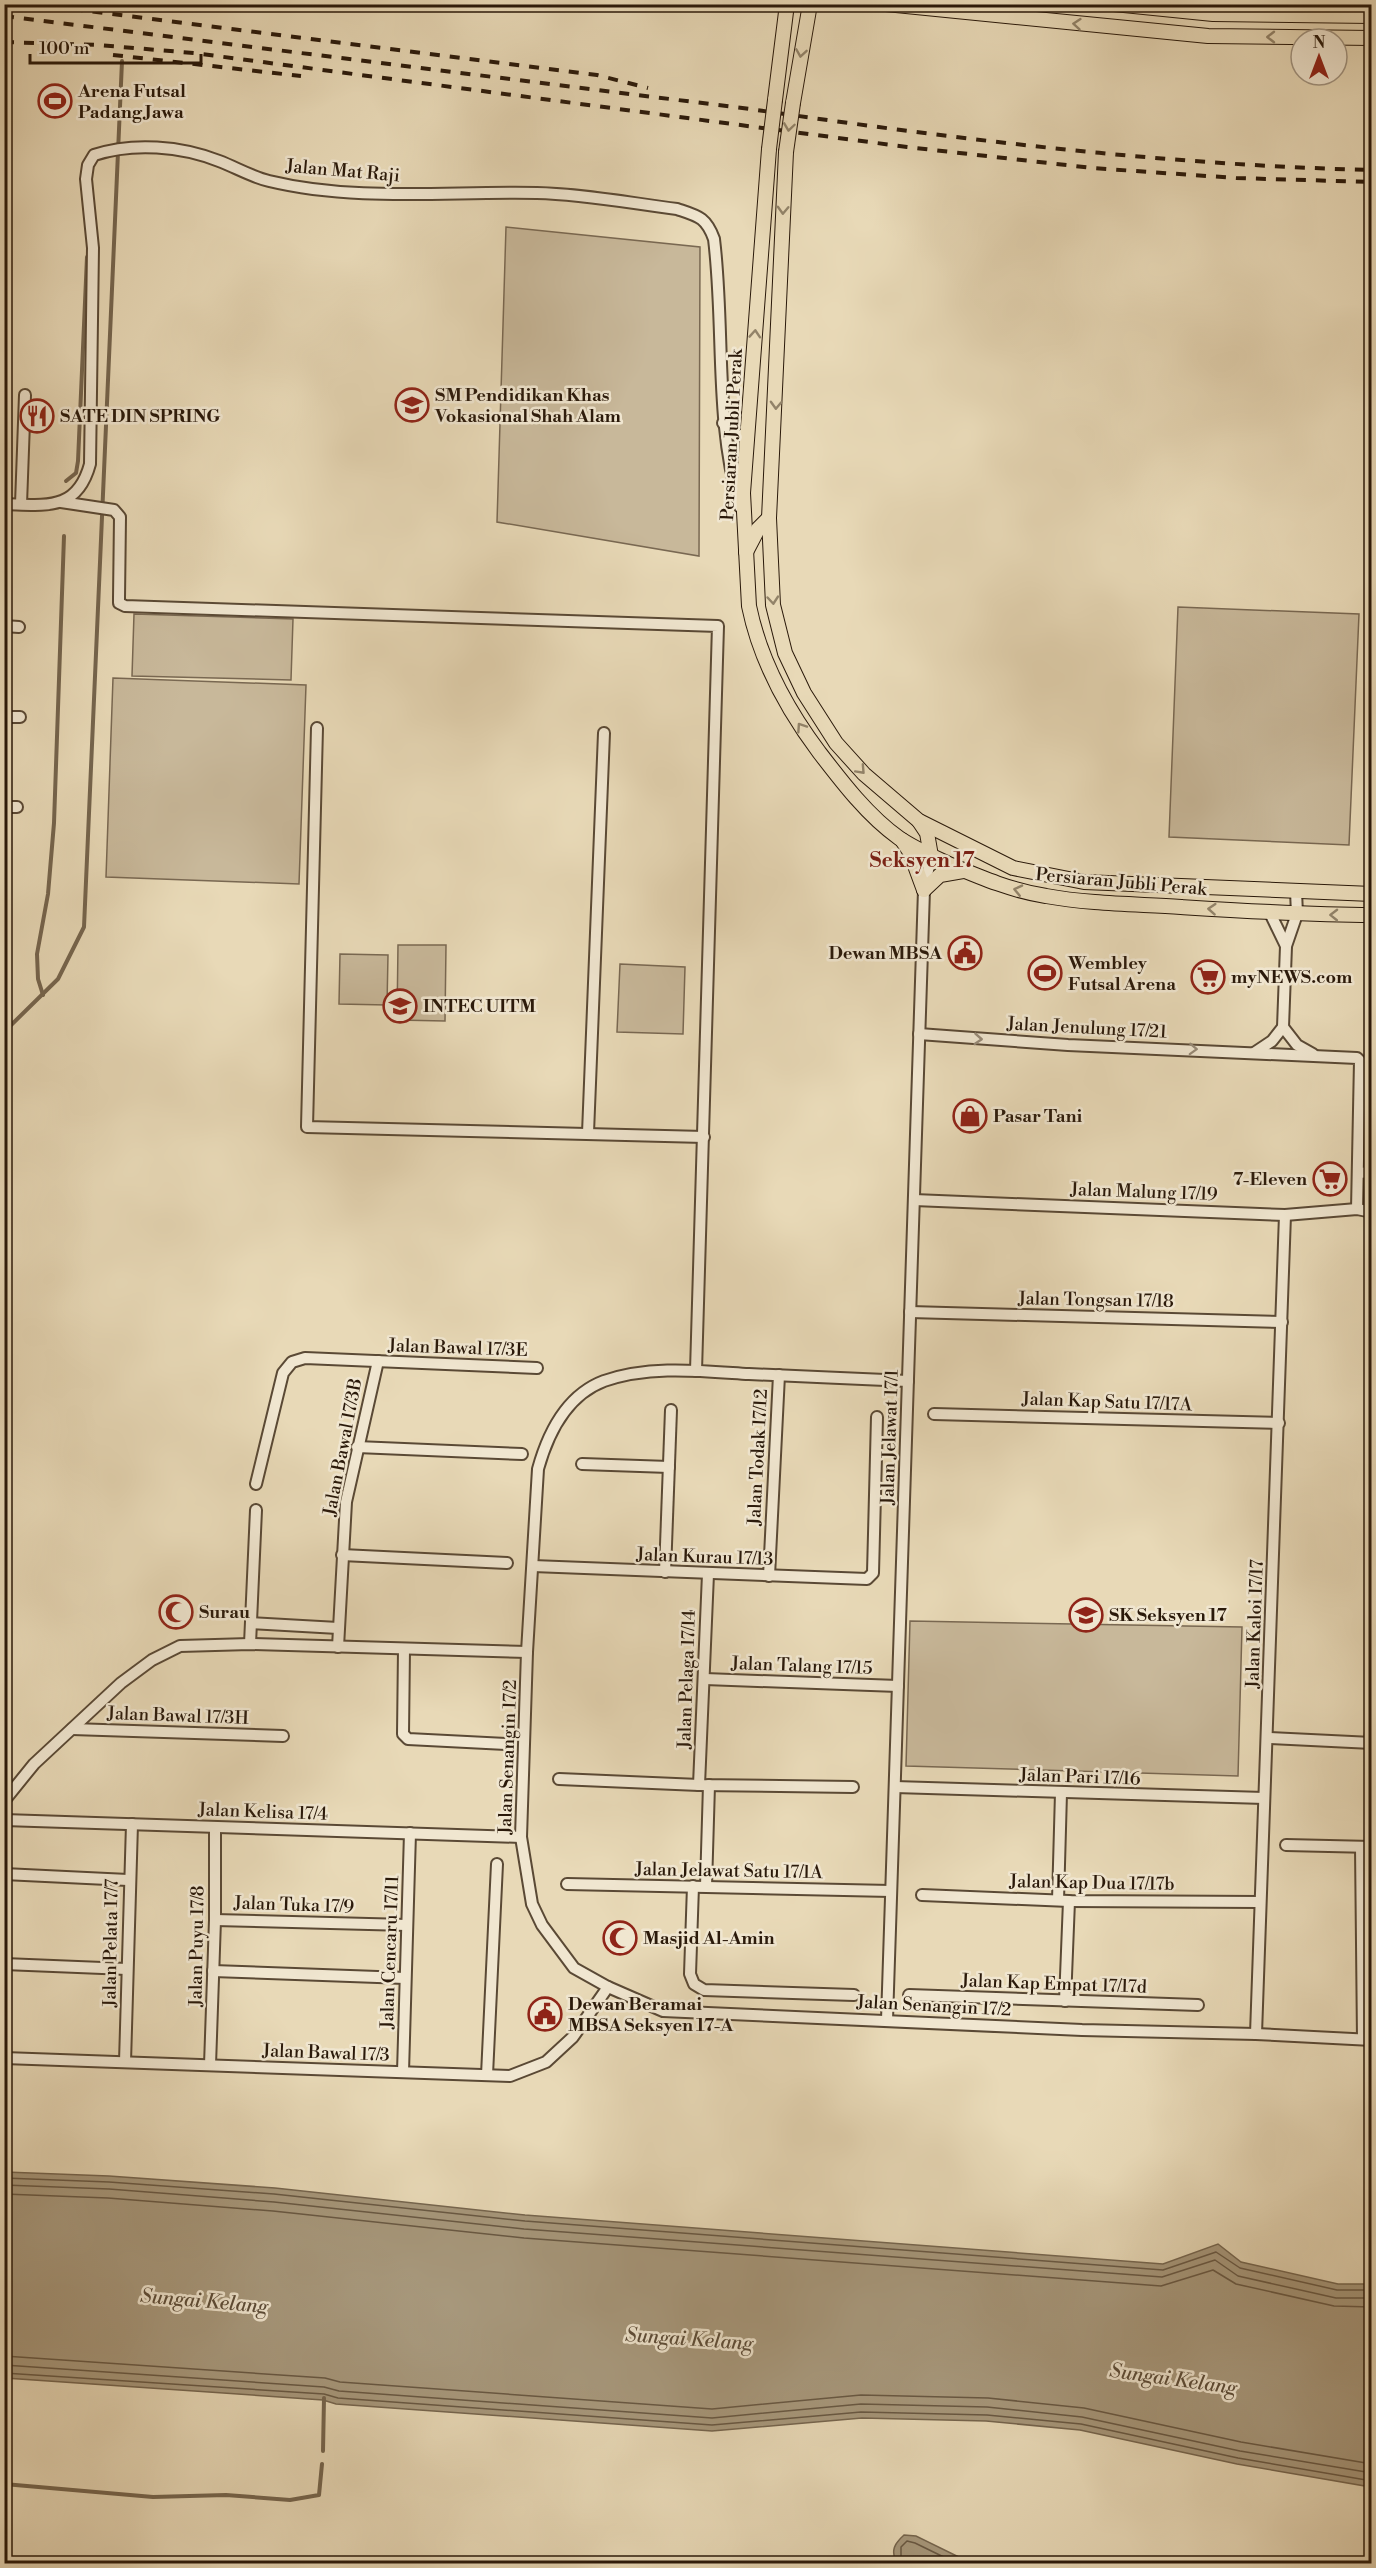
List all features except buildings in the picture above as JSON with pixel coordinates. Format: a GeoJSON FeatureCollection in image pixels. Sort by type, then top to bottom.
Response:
{"type":"FeatureCollection","features":[{"type":"Feature","properties":{"kind":"main road","name":"Persiaran Jubli Perak"},"geometry":{"type":"LineString","coordinates":[[787,4],[769,149],[744,493],[745,554],[753,624],[770,671],[785,703],[834,772],[900,839],[931,856],[1008,888],[1046,896],[1270,913],[1371,915]]}},
{"type":"Feature","properties":{"kind":"main road","name":"Persiaran Jubli Perak"},"geometry":{"type":"LineString","coordinates":[[810,4],[786,152],[769,519],[773,605],[785,653],[804,693],[836,742],[864,774],[919,821],[1013,868],[1084,882],[1371,894]]}},
{"type":"Feature","properties":{"kind":"main road"},"geometry":{"type":"LineString","coordinates":[[886,4],[1208,36],[1371,38]]}},
{"type":"Feature","properties":{"kind":"main road"},"geometry":{"type":"LineString","coordinates":[[1114,4],[1212,14],[1371,16]]}},
{"type":"Feature","properties":{"kind":"main road"},"geometry":{"type":"LineString","coordinates":[[745,554],[758,529],[769,519]]}},
{"type":"Feature","properties":{"kind":"main road"},"geometry":{"type":"LineString","coordinates":[[919,821],[927,833],[931,856]]}},
{"type":"Feature","properties":{"kind":"main road"},"geometry":{"type":"LineString","coordinates":[[900,839],[910,852],[924,890],[940,875],[965,871]]}},
{"type":"Feature","properties":{"kind":"street","name":"Jalan Mat Raji"},"geometry":{"type":"LineString","coordinates":[[61,502],[81,487],[90,464],[93,248],[86,179],[88,165],[94,154],[107,150],[190,150],[268,181],[329,190],[367,193],[540,193],[677,209],[696,216],[709,225],[714,239],[723,380],[723,423],[735,490],[744,523]]}},
{"type":"Feature","properties":{"kind":"street"},"geometry":{"type":"LineString","coordinates":[[21,504],[25,395]]}},
{"type":"Feature","properties":{"kind":"street"},"geometry":{"type":"LineString","coordinates":[[723,423],[732,434],[738,436],[748,432]]}},
{"type":"Feature","properties":{"kind":"street"},"geometry":{"type":"LineString","coordinates":[[4,504],[47,505],[61,502],[95,509],[114,510],[120,517],[118,598],[125,606],[718,626],[696,1371]]}},
{"type":"Feature","properties":{"kind":"street"},"geometry":{"type":"LineString","coordinates":[[4,626],[19,627]]}},
{"type":"Feature","properties":{"kind":"street"},"geometry":{"type":"LineString","coordinates":[[4,717],[20,717]]}},
{"type":"Feature","properties":{"kind":"street"},"geometry":{"type":"LineString","coordinates":[[317,728],[307,1127],[588,1132],[704,1137]]}},
{"type":"Feature","properties":{"kind":"street"},"geometry":{"type":"LineString","coordinates":[[588,1132],[604,733]]}},
{"type":"Feature","properties":{"kind":"street"},"geometry":{"type":"LineString","coordinates":[[4,807],[17,807]]}},
{"type":"Feature","properties":{"kind":"street","name":"Jalan Jelawat 17/1"},"geometry":{"type":"LineString","coordinates":[[887,2019],[924,890],[931,856]]}},
{"type":"Feature","properties":{"kind":"street"},"geometry":{"type":"LineString","coordinates":[[1254,1053],[1272,1041],[1283,1027],[1286,946],[1297,914],[1296,891]]}},
{"type":"Feature","properties":{"kind":"street"},"geometry":{"type":"LineString","coordinates":[[1270,913],[1286,946]]}},
{"type":"Feature","properties":{"kind":"street"},"geometry":{"type":"LineString","coordinates":[[1283,1027],[1297,1044],[1316,1056]]}},
{"type":"Feature","properties":{"kind":"street","name":"Jalan Jenulung 17/21"},"geometry":{"type":"LineString","coordinates":[[919,1035],[1068,1046],[1357,1058],[1360,1061],[1359,1112]]}},
{"type":"Feature","properties":{"kind":"street"},"geometry":{"type":"LineString","coordinates":[[1357,1209],[1359,1112],[1371,1112]]}},
{"type":"Feature","properties":{"kind":"street"},"geometry":{"type":"LineString","coordinates":[[1358,1173],[1371,1172]]}},
{"type":"Feature","properties":{"kind":"street","name":"Jalan Malung 17/19"},"geometry":{"type":"LineString","coordinates":[[914,1200],[1285,1215],[1357,1209],[1371,1212]]}},
{"type":"Feature","properties":{"kind":"street","name":"Jalan Kaloi 17/17"},"geometry":{"type":"LineString","coordinates":[[1256,2034],[1285,1215]]}},
{"type":"Feature","properties":{"kind":"street","name":"Jalan Tongsan 17/18"},"geometry":{"type":"LineString","coordinates":[[910,1312],[1282,1322]]}},
{"type":"Feature","properties":{"kind":"street","name":"Jalan Bawal 17/3E"},"geometry":{"type":"LineString","coordinates":[[256,1484],[283,1373],[292,1362],[305,1358],[537,1368]]}},
{"type":"Feature","properties":{"kind":"street","name":"Jalan Bawal 17/3B"},"geometry":{"type":"LineString","coordinates":[[338,1647],[346,1502],[378,1361]]}},
{"type":"Feature","properties":{"kind":"street","name":"Jalan Senangin 17/2"},"geometry":{"type":"LineString","coordinates":[[908,1381],[658,1370],[603,1382],[580,1396],[559,1418],[546,1440],[538,1469],[527,1652],[520,1837],[532,1904],[542,1925],[574,1968],[608,1987],[663,2011],[1367,2040]]}},
{"type":"Feature","properties":{"kind":"street","name":"Jalan Todak 17/12"},"geometry":{"type":"LineString","coordinates":[[769,1576],[779,1375]]}},
{"type":"Feature","properties":{"kind":"street"},"geometry":{"type":"LineString","coordinates":[[665,1572],[670,1410]]}},
{"type":"Feature","properties":{"kind":"street","name":"Jalan Kap Satu 17/17A"},"geometry":{"type":"LineString","coordinates":[[934,1414],[1279,1423]]}},
{"type":"Feature","properties":{"kind":"street","name":"Jalan Kurau 17/13"},"geometry":{"type":"LineString","coordinates":[[533,1566],[867,1579],[873,1573],[878,1417]]}},
{"type":"Feature","properties":{"kind":"street"},"geometry":{"type":"LineString","coordinates":[[357,1447],[522,1454]]}},
{"type":"Feature","properties":{"kind":"street"},"geometry":{"type":"LineString","coordinates":[[582,1464],[669,1467]]}},
{"type":"Feature","properties":{"kind":"street"},"geometry":{"type":"LineString","coordinates":[[250,1644],[256,1510]]}},
{"type":"Feature","properties":{"kind":"street"},"geometry":{"type":"LineString","coordinates":[[342,1555],[507,1563]]}},
{"type":"Feature","properties":{"kind":"street","name":"Jalan Pelaga 17/14"},"geometry":{"type":"LineString","coordinates":[[706,1886],[704,1785],[708,1574]]}},
{"type":"Feature","properties":{"kind":"street"},"geometry":{"type":"LineString","coordinates":[[251,1623],[338,1628]]}},
{"type":"Feature","properties":{"kind":"street"},"geometry":{"type":"LineString","coordinates":[[4,1801],[34,1764],[121,1683],[152,1660],[180,1646],[250,1644],[527,1652]]}},
{"type":"Feature","properties":{"kind":"street"},"geometry":{"type":"LineString","coordinates":[[404,1648],[404,1734],[408,1739],[506,1744]]}},
{"type":"Feature","properties":{"kind":"street","name":"Jalan Talang 17/15"},"geometry":{"type":"LineString","coordinates":[[705,1679],[898,1686]]}},
{"type":"Feature","properties":{"kind":"street"},"geometry":{"type":"LineString","coordinates":[[1268,1738],[1371,1743],[1371,1721]]}},
{"type":"Feature","properties":{"kind":"street","name":"Jalan Bawal 17/3H"},"geometry":{"type":"LineString","coordinates":[[72,1729],[283,1736]]}},
{"type":"Feature","properties":{"kind":"street"},"geometry":{"type":"LineString","coordinates":[[559,1779],[704,1785],[853,1787]]}},
{"type":"Feature","properties":{"kind":"street","name":"Jalan Pari 17/16"},"geometry":{"type":"LineString","coordinates":[[895,1787],[1264,1798]]}},
{"type":"Feature","properties":{"kind":"street"},"geometry":{"type":"LineString","coordinates":[[1061,1793],[1065,2001]]}},
{"type":"Feature","properties":{"kind":"street","name":"Jalan Kelisa 17/4"},"geometry":{"type":"LineString","coordinates":[[4,1820],[520,1837]]}},
{"type":"Feature","properties":{"kind":"street","name":"Jalan Pelata 17/7"},"geometry":{"type":"LineString","coordinates":[[125,2062],[128,1880],[132,1824]]}},
{"type":"Feature","properties":{"kind":"street","name":"Jalan Puyu 17/8"},"geometry":{"type":"LineString","coordinates":[[210,2065],[215,1920],[215,1827]]}},
{"type":"Feature","properties":{"kind":"street","name":"Jalan Cencaru 17/11"},"geometry":{"type":"LineString","coordinates":[[403,2072],[410,1833]]}},
{"type":"Feature","properties":{"kind":"street"},"geometry":{"type":"LineString","coordinates":[[1286,1845],[1366,1847],[1367,2040]]}},
{"type":"Feature","properties":{"kind":"street"},"geometry":{"type":"LineString","coordinates":[[488,2075],[497,1864]]}},
{"type":"Feature","properties":{"kind":"street"},"geometry":{"type":"LineString","coordinates":[[4,1874],[128,1880]]}},
{"type":"Feature","properties":{"kind":"street","name":"Jalan Jelawat Satu 17/1A"},"geometry":{"type":"LineString","coordinates":[[567,1884],[891,1891]]}},
{"type":"Feature","properties":{"kind":"street"},"geometry":{"type":"LineString","coordinates":[[693,1886],[690,1974],[694,1984],[704,1990],[854,1995]]}},
{"type":"Feature","properties":{"kind":"street","name":"Jalan Kap Dua 17/17b"},"geometry":{"type":"LineString","coordinates":[[922,1895],[1064,1900],[1260,1902]]}},
{"type":"Feature","properties":{"kind":"street","name":"Jalan Tuka 17/9"},"geometry":{"type":"LineString","coordinates":[[215,1920],[407,1925]]}},
{"type":"Feature","properties":{"kind":"street"},"geometry":{"type":"LineString","coordinates":[[4,1964],[127,1969]]}},
{"type":"Feature","properties":{"kind":"street"},"geometry":{"type":"LineString","coordinates":[[213,1971],[405,1978]]}},
{"type":"Feature","properties":{"kind":"street","name":"Jalan Bawal 17/3"},"geometry":{"type":"LineString","coordinates":[[4,2058],[510,2076],[546,2062],[573,2037],[608,1987]]}},
{"type":"Feature","properties":{"kind":"street","name":"Jalan Kap Empat 17/17d"},"geometry":{"type":"LineString","coordinates":[[909,1995],[1198,2005]]}},
{"type":"Feature","properties":{"kind":"shaded area"},"geometry":{"type":"Polygon","coordinates":[[[506,227],[700,247],[699,556],[497,522],[506,227]]]}},
{"type":"Feature","properties":{"kind":"shaded area"},"geometry":{"type":"Polygon","coordinates":[[[1178,607],[1359,614],[1349,845],[1169,837],[1178,607]]]}},
{"type":"Feature","properties":{"kind":"shaded area"},"geometry":{"type":"Polygon","coordinates":[[[134,614],[293,619],[291,680],[132,676],[134,614]]]}},
{"type":"Feature","properties":{"kind":"shaded area"},"geometry":{"type":"Polygon","coordinates":[[[113,678],[306,685],[299,884],[106,877],[113,678]]]}},
{"type":"Feature","properties":{"kind":"shaded area"},"geometry":{"type":"Polygon","coordinates":[[[398,945],[446,945],[445,1021],[397,1020],[398,945]]]}},
{"type":"Feature","properties":{"kind":"shaded area"},"geometry":{"type":"Polygon","coordinates":[[[340,954],[388,955],[387,1005],[339,1004],[340,954]]]}},
{"type":"Feature","properties":{"kind":"shaded area"},"geometry":{"type":"Polygon","coordinates":[[[620,964],[685,967],[683,1034],[617,1032],[620,964]]]}},
{"type":"Feature","properties":{"kind":"shaded area"},"geometry":{"type":"Polygon","coordinates":[[[910,1621],[1242,1627],[1238,1776],[906,1766],[910,1621]]]}},
{"type":"Feature","properties":{"kind":"water","name":"Sungai Kelang"},"geometry":{"type":"Polygon","coordinates":[[[5,2172],[109,2176],[275,2188],[525,2215],[1163,2264],[1218,2244],[1241,2262],[1338,2284],[1371,2284],[1371,2487],[1237,2464],[1080,2430],[986,2421],[862,2418],[712,2431],[336,2404],[323,2400],[5,2378],[5,2172]]]}},
{"type":"Feature","properties":{"kind":"water"},"geometry":{"type":"Polygon","coordinates":[[[904,2535],[916,2536],[971,2563],[896,2563],[894,2548],[904,2535]]]}},
{"type":"Feature","properties":{"kind":"waterway"},"geometry":{"type":"LineString","coordinates":[[4,1032],[58,979],[84,927],[122,61]]}},
{"type":"Feature","properties":{"kind":"waterway"},"geometry":{"type":"LineString","coordinates":[[66,481],[76,473],[78,461],[87,257]]}},
{"type":"Feature","properties":{"kind":"waterway"},"geometry":{"type":"LineString","coordinates":[[43,995],[38,979],[37,954],[48,894],[54,823],[64,536]]}},
{"type":"Feature","properties":{"kind":"waterway"},"geometry":{"type":"LineString","coordinates":[[323,2451],[324,2398]]}},
{"type":"Feature","properties":{"kind":"waterway"},"geometry":{"type":"LineString","coordinates":[[4,2484],[153,2497],[226,2495],[290,2500],[319,2495],[322,2464]]}},
{"type":"Feature","properties":{"kind":"railway"},"geometry":{"type":"LineString","coordinates":[[33,4],[597,75],[648,88]]}},
{"type":"Feature","properties":{"kind":"railway"},"geometry":{"type":"LineString","coordinates":[[4,16],[1060,149],[1216,163],[1372,170]]}},
{"type":"Feature","properties":{"kind":"railway"},"geometry":{"type":"LineString","coordinates":[[4,42],[98,45],[194,53],[907,147],[1092,168],[1236,178],[1372,182]]}},
{"type":"Feature","properties":{"kind":"railway"},"geometry":{"type":"LineString","coordinates":[[113,55],[301,76]]}},
{"type":"Feature","properties":{"kind":"place","name":"Arena Futsal Padang Jawa"},"geometry":{"type":"Point","coordinates":[55,101]}},
{"type":"Feature","properties":{"kind":"place","name":"SM Pendidikan Khas Vokasional Shah Alam"},"geometry":{"type":"Point","coordinates":[412,405]}},
{"type":"Feature","properties":{"kind":"place","name":"SATE DIN SPRING"},"geometry":{"type":"Point","coordinates":[37,416]}},
{"type":"Feature","properties":{"kind":"place","name":"Dewan MBSA"},"geometry":{"type":"Point","coordinates":[965,953]}},
{"type":"Feature","properties":{"kind":"place","name":"Wembley Futsal Arena"},"geometry":{"type":"Point","coordinates":[1045,973]}},
{"type":"Feature","properties":{"kind":"place","name":"myNEWS.com"},"geometry":{"type":"Point","coordinates":[1208,977]}},
{"type":"Feature","properties":{"kind":"place","name":"INTEC UITM"},"geometry":{"type":"Point","coordinates":[400,1006]}},
{"type":"Feature","properties":{"kind":"place","name":"Pasar Tani"},"geometry":{"type":"Point","coordinates":[970,1116]}},
{"type":"Feature","properties":{"kind":"place","name":"7-Eleven"},"geometry":{"type":"Point","coordinates":[1330,1179]}},
{"type":"Feature","properties":{"kind":"place","name":"Surau"},"geometry":{"type":"Point","coordinates":[176,1612]}},
{"type":"Feature","properties":{"kind":"place","name":"SK Seksyen 17"},"geometry":{"type":"Point","coordinates":[1086,1615]}},
{"type":"Feature","properties":{"kind":"place","name":"Masjid Al-Amin"},"geometry":{"type":"Point","coordinates":[620,1938]}},
{"type":"Feature","properties":{"kind":"place","name":"Dewan Beramai MBSA Seksyen 17-A"},"geometry":{"type":"Point","coordinates":[545,2014]}},
{"type":"Feature","properties":{"kind":"district","name":"Seksyen 17"},"geometry":{"type":"Point","coordinates":[922,861]}}]}
